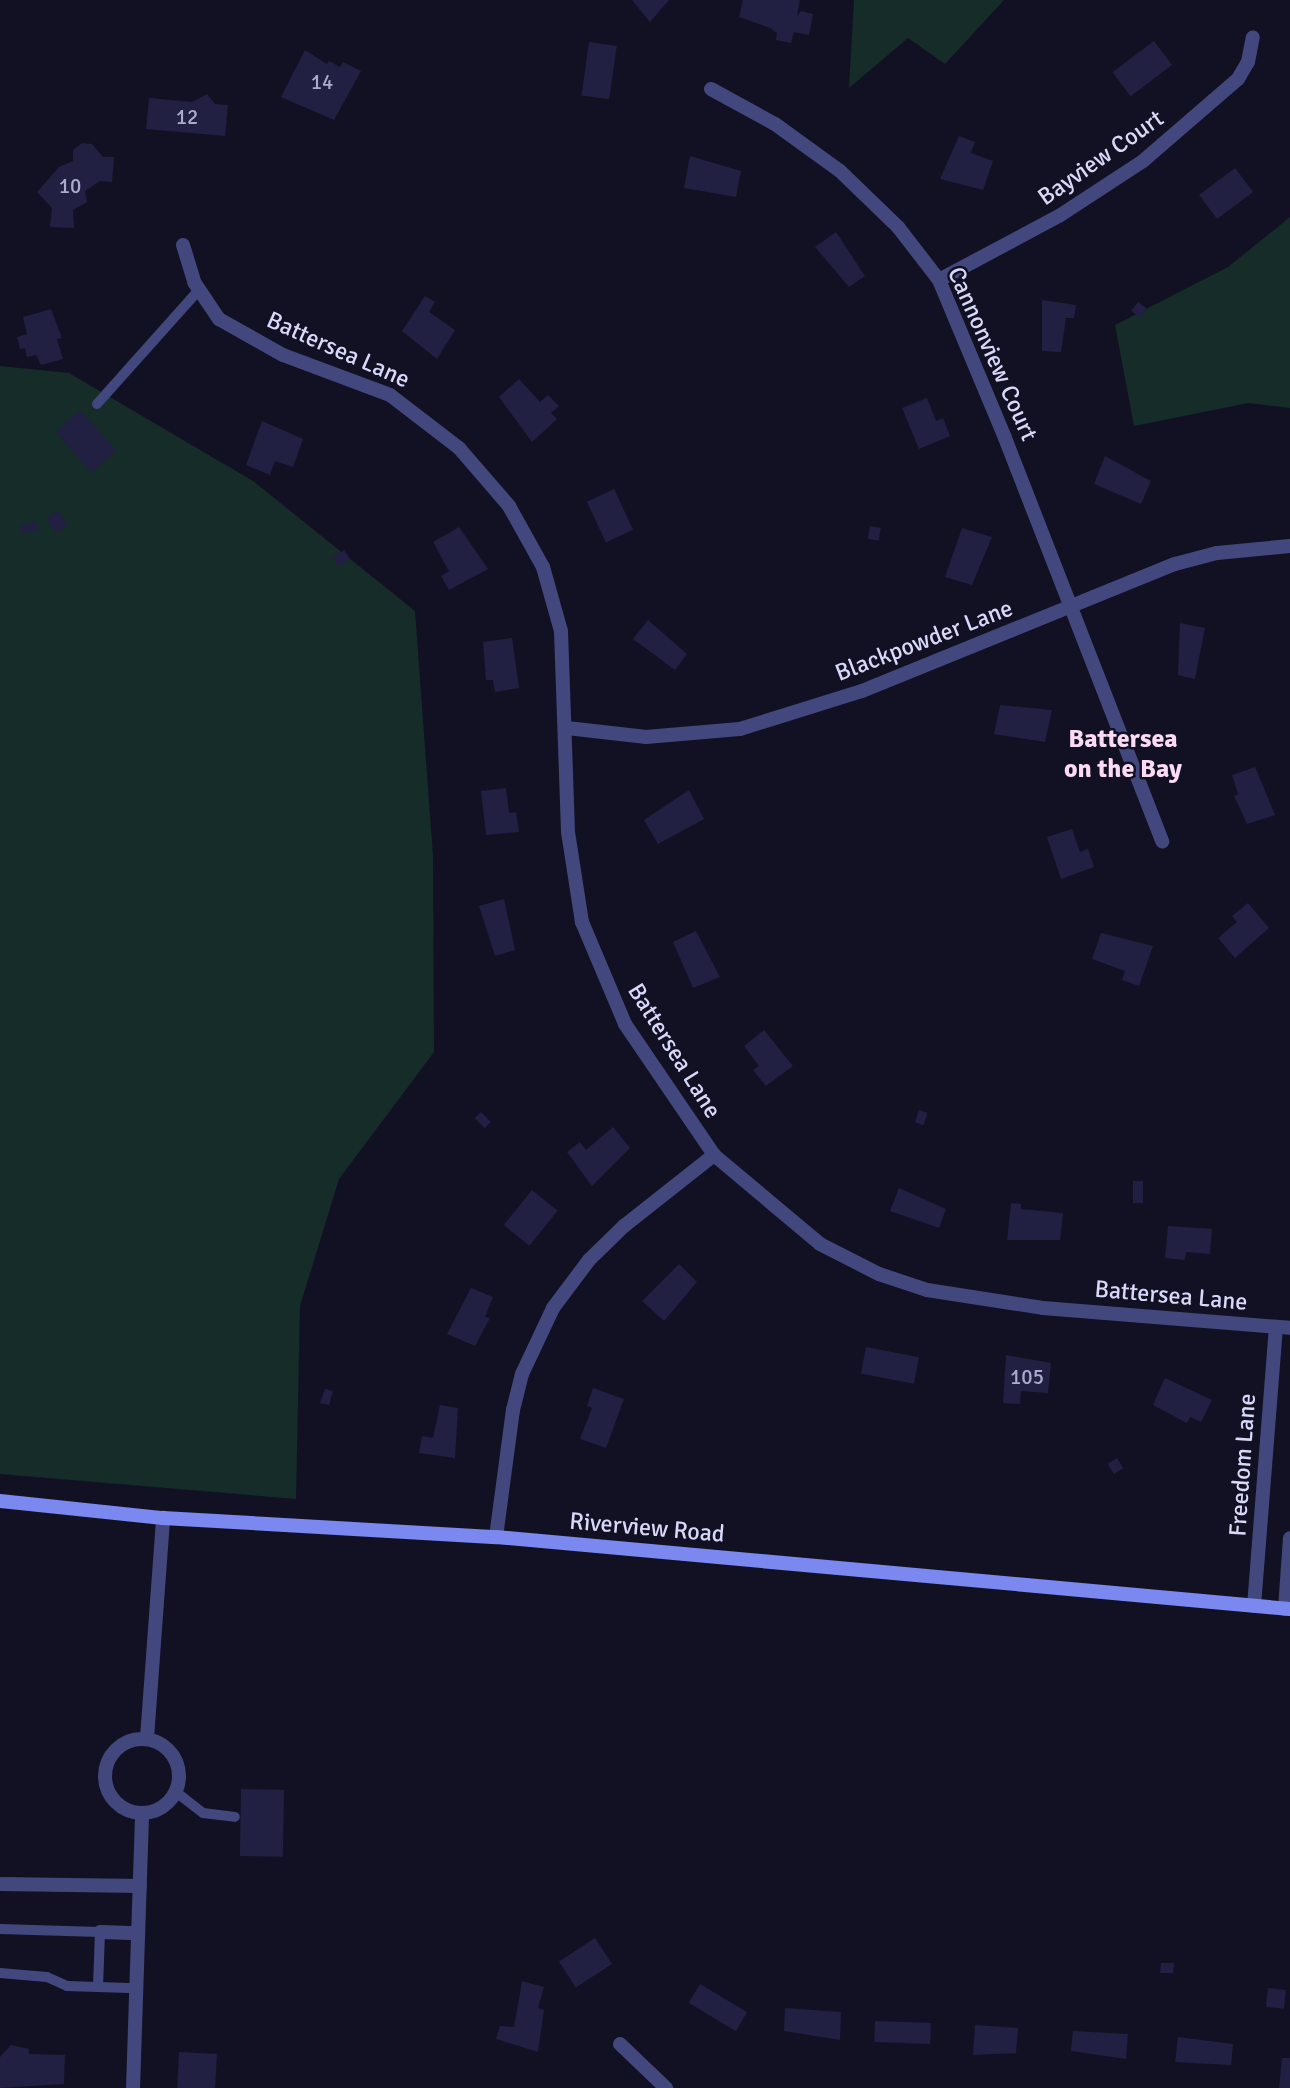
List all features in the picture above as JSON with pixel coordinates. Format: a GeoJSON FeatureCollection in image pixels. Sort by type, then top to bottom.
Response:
{"type":"FeatureCollection","features":[{"type":"Feature","properties":{"kind":"street","name":"Bayview Court"},"geometry":{"type":"LineString","coordinates":[[939,280],[1059,216],[1143,161],[1238,79],[1248,62],[1253,37]]}},
{"type":"Feature","properties":{"kind":"street","name":"Cannonview Court"},"geometry":{"type":"LineString","coordinates":[[711,89],[775,124],[840,171],[898,226],[939,280],[1162,841]]}},
{"type":"Feature","properties":{"kind":"street","name":"Battersea Lane"},"geometry":{"type":"LineString","coordinates":[[183,245],[199,290],[219,319],[283,355],[390,395],[459,448],[493,485],[529,540],[554,599],[561,631],[567,728],[568,832],[573,880],[588,940],[625,1024],[714,1155],[820,1244],[879,1274],[927,1290],[1032,1307],[1283,1328]]}},
{"type":"Feature","properties":{"kind":"street","name":"Blackpowder Lane"},"geometry":{"type":"LineString","coordinates":[[567,728],[646,737],[740,729],[862,691],[1175,564],[1217,553],[1290,546]]}},
{"type":"Feature","properties":{"kind":"street"},"geometry":{"type":"LineString","coordinates":[[496,1537],[516,1398],[527,1363],[553,1308],[583,1268],[624,1226],[714,1155]]}},
{"type":"Feature","properties":{"kind":"street","name":"Freedom Lane"},"geometry":{"type":"LineString","coordinates":[[1254,1606],[1283,1328]]}},
{"type":"Feature","properties":{"kind":"street","name":"Riverview Road"},"geometry":{"type":"LineString","coordinates":[[0,1502],[163,1518],[496,1537],[1288,1609]]}},
{"type":"Feature","properties":{"kind":"street"},"geometry":{"type":"LineString","coordinates":[[147,1738],[163,1518]]}},
{"type":"Feature","properties":{"kind":"street"},"geometry":{"type":"LineString","coordinates":[[1288,1609],[1290,1538]]}},
{"type":"Feature","properties":{"kind":"street"},"geometry":{"type":"LineString","coordinates":[[147,1738],[160,1743],[176,1759],[180,1774],[176,1792],[161,1809],[142,1814],[121,1808],[112,1799],[105,1769],[118,1747],[147,1738]]}},
{"type":"Feature","properties":{"kind":"street"},"geometry":{"type":"LineString","coordinates":[[133,2088],[142,1814]]}},
{"type":"Feature","properties":{"kind":"street"},"geometry":{"type":"LineString","coordinates":[[0,1884],[140,1885]]}},
{"type":"Feature","properties":{"kind":"street"},"geometry":{"type":"LineString","coordinates":[[100,1932],[138,1933]]}},
{"type":"Feature","properties":{"kind":"street"},"geometry":{"type":"LineString","coordinates":[[620,2044],[666,2088]]}},
{"type":"Feature","properties":{"kind":"lane"},"geometry":{"type":"LineString","coordinates":[[97,404],[199,290]]}},
{"type":"Feature","properties":{"kind":"lane"},"geometry":{"type":"LineString","coordinates":[[176,1792],[203,1813],[235,1816]]}},
{"type":"Feature","properties":{"kind":"lane"},"geometry":{"type":"LineString","coordinates":[[0,1929],[100,1932],[98,1987]]}},
{"type":"Feature","properties":{"kind":"lane"},"geometry":{"type":"LineString","coordinates":[[0,1973],[47,1976],[67,1986],[136,1988]]}},
{"type":"Feature","properties":{"kind":"green space"},"geometry":{"type":"Polygon","coordinates":[[[854,0],[1004,0],[945,64],[908,38],[849,88],[854,0]]]}},
{"type":"Feature","properties":{"kind":"green space"},"geometry":{"type":"Polygon","coordinates":[[[1290,217],[1290,408],[1248,403],[1134,426],[1115,325],[1228,267],[1290,217]]]}},
{"type":"Feature","properties":{"kind":"green space"},"geometry":{"type":"Polygon","coordinates":[[[0,366],[69,373],[253,481],[415,611],[433,856],[434,1052],[339,1179],[300,1306],[296,1499],[0,1474],[0,366]]]}},
{"type":"Feature","properties":{"kind":"building"},"geometry":{"type":"Polygon","coordinates":[[[632,0],[669,0],[650,22],[632,0]]]}},
{"type":"Feature","properties":{"kind":"building"},"geometry":{"type":"Polygon","coordinates":[[[743,0],[800,0],[797,16],[801,11],[813,14],[809,35],[794,32],[791,43],[776,40],[777,33],[770,28],[739,17],[743,0]]]}},
{"type":"Feature","properties":{"kind":"building"},"geometry":{"type":"Polygon","coordinates":[[[1154,41],[1172,65],[1131,96],[1112,72],[1154,41]]]}},
{"type":"Feature","properties":{"kind":"building"},"geometry":{"type":"Polygon","coordinates":[[[589,42],[617,46],[609,99],[581,95],[589,42]]]}},
{"type":"Feature","properties":{"kind":"building"},"geometry":{"type":"Polygon","coordinates":[[[305,50],[327,64],[329,61],[340,67],[343,62],[361,71],[334,120],[281,97],[305,50]]]}},
{"type":"Feature","properties":{"kind":"building"},"geometry":{"type":"Polygon","coordinates":[[[207,94],[215,104],[228,105],[225,136],[146,129],[149,98],[192,102],[207,94]]]}},
{"type":"Feature","properties":{"kind":"building"},"geometry":{"type":"Polygon","coordinates":[[[959,136],[975,142],[971,153],[993,161],[983,190],[940,179],[959,136]]]}},
{"type":"Feature","properties":{"kind":"building"},"geometry":{"type":"Polygon","coordinates":[[[82,143],[92,144],[103,157],[114,157],[112,182],[100,181],[85,191],[87,202],[73,210],[74,228],[50,227],[52,208],[37,192],[59,167],[73,161],[73,150],[82,143]]]}},
{"type":"Feature","properties":{"kind":"building"},"geometry":{"type":"Polygon","coordinates":[[[690,156],[741,171],[736,197],[684,188],[690,156]]]}},
{"type":"Feature","properties":{"kind":"building"},"geometry":{"type":"Polygon","coordinates":[[[1235,168],[1253,192],[1217,219],[1199,195],[1235,168]]]}},
{"type":"Feature","properties":{"kind":"building"},"geometry":{"type":"Polygon","coordinates":[[[836,232],[865,276],[849,287],[815,247],[836,232]]]}},
{"type":"Feature","properties":{"kind":"building"},"geometry":{"type":"Polygon","coordinates":[[[425,296],[435,302],[429,312],[455,330],[437,359],[402,331],[425,296]]]}},
{"type":"Feature","properties":{"kind":"building"},"geometry":{"type":"Polygon","coordinates":[[[1042,300],[1076,305],[1074,318],[1066,318],[1061,352],[1042,351],[1042,300]]]}},
{"type":"Feature","properties":{"kind":"building"},"geometry":{"type":"Polygon","coordinates":[[[1138,302],[1147,309],[1140,317],[1131,311],[1138,302]]]}},
{"type":"Feature","properties":{"kind":"building"},"geometry":{"type":"Polygon","coordinates":[[[51,309],[62,338],[57,339],[63,359],[41,365],[36,355],[27,357],[25,348],[20,349],[17,337],[27,334],[23,317],[51,309]]]}},
{"type":"Feature","properties":{"kind":"building"},"geometry":{"type":"Polygon","coordinates":[[[519,379],[540,402],[548,395],[559,406],[551,413],[557,419],[532,442],[499,397],[519,379]]]}},
{"type":"Feature","properties":{"kind":"building"},"geometry":{"type":"Polygon","coordinates":[[[927,398],[936,421],[943,418],[950,436],[919,449],[902,408],[927,398]]]}},
{"type":"Feature","properties":{"kind":"building"},"geometry":{"type":"Polygon","coordinates":[[[80,410],[116,450],[92,472],[55,432],[80,410]]]}},
{"type":"Feature","properties":{"kind":"building"},"geometry":{"type":"Polygon","coordinates":[[[262,421],[303,439],[293,467],[275,461],[270,475],[246,465],[262,421]]]}},
{"type":"Feature","properties":{"kind":"building"},"geometry":{"type":"Polygon","coordinates":[[[1105,456],[1151,481],[1141,504],[1094,484],[1105,456]]]}},
{"type":"Feature","properties":{"kind":"building"},"geometry":{"type":"Polygon","coordinates":[[[614,489],[633,530],[606,542],[587,502],[614,489]]]}},
{"type":"Feature","properties":{"kind":"building"},"geometry":{"type":"Polygon","coordinates":[[[58,511],[67,525],[56,533],[46,519],[58,511]]]}},
{"type":"Feature","properties":{"kind":"building"},"geometry":{"type":"Polygon","coordinates":[[[37,521],[39,530],[22,534],[20,525],[37,521]]]}},
{"type":"Feature","properties":{"kind":"building"},"geometry":{"type":"Polygon","coordinates":[[[870,526],[881,528],[879,541],[868,539],[870,526]]]}},
{"type":"Feature","properties":{"kind":"building"},"geometry":{"type":"Polygon","coordinates":[[[459,527],[488,569],[449,590],[441,576],[449,571],[433,542],[459,527]]]}},
{"type":"Feature","properties":{"kind":"building"},"geometry":{"type":"Polygon","coordinates":[[[962,528],[992,537],[972,585],[945,577],[962,528]]]}},
{"type":"Feature","properties":{"kind":"building"},"geometry":{"type":"Polygon","coordinates":[[[344,550],[350,559],[339,567],[332,558],[344,550]]]}},
{"type":"Feature","properties":{"kind":"building"},"geometry":{"type":"Polygon","coordinates":[[[648,620],[687,654],[675,670],[633,639],[648,620]]]}},
{"type":"Feature","properties":{"kind":"building"},"geometry":{"type":"Polygon","coordinates":[[[1180,623],[1205,628],[1195,679],[1178,675],[1180,623]]]}},
{"type":"Feature","properties":{"kind":"building"},"geometry":{"type":"Polygon","coordinates":[[[512,638],[519,688],[495,692],[493,680],[486,680],[483,642],[512,638]]]}},
{"type":"Feature","properties":{"kind":"building"},"geometry":{"type":"Polygon","coordinates":[[[1000,705],[1052,710],[1045,742],[994,734],[1000,705]]]}},
{"type":"Feature","properties":{"kind":"building"},"geometry":{"type":"Polygon","coordinates":[[[1255,767],[1275,815],[1247,824],[1234,796],[1238,794],[1232,775],[1255,767]]]}},
{"type":"Feature","properties":{"kind":"building"},"geometry":{"type":"Polygon","coordinates":[[[506,788],[509,813],[516,812],[519,832],[486,835],[481,791],[506,788]]]}},
{"type":"Feature","properties":{"kind":"building"},"geometry":{"type":"Polygon","coordinates":[[[689,790],[704,819],[658,844],[644,820],[689,790]]]}},
{"type":"Feature","properties":{"kind":"building"},"geometry":{"type":"Polygon","coordinates":[[[1072,829],[1080,852],[1088,849],[1094,867],[1061,879],[1047,837],[1072,829]]]}},
{"type":"Feature","properties":{"kind":"building"},"geometry":{"type":"Polygon","coordinates":[[[504,899],[515,950],[495,956],[479,906],[504,899]]]}},
{"type":"Feature","properties":{"kind":"building"},"geometry":{"type":"Polygon","coordinates":[[[1248,903],[1269,928],[1235,958],[1218,938],[1237,922],[1232,916],[1248,903]]]}},
{"type":"Feature","properties":{"kind":"building"},"geometry":{"type":"Polygon","coordinates":[[[696,931],[720,977],[693,988],[673,942],[696,931]]]}},
{"type":"Feature","properties":{"kind":"building"},"geometry":{"type":"Polygon","coordinates":[[[1101,933],[1153,946],[1139,986],[1122,980],[1125,971],[1092,959],[1101,933]]]}},
{"type":"Feature","properties":{"kind":"building"},"geometry":{"type":"Polygon","coordinates":[[[764,1030],[793,1066],[766,1086],[753,1070],[759,1066],[744,1046],[764,1030]]]}},
{"type":"Feature","properties":{"kind":"building"},"geometry":{"type":"Polygon","coordinates":[[[919,1110],[928,1113],[924,1125],[915,1122],[919,1110]]]}},
{"type":"Feature","properties":{"kind":"building"},"geometry":{"type":"Polygon","coordinates":[[[481,1112],[491,1122],[485,1128],[475,1118],[481,1112]]]}},
{"type":"Feature","properties":{"kind":"building"},"geometry":{"type":"Polygon","coordinates":[[[613,1127],[630,1148],[592,1186],[567,1152],[580,1142],[586,1150],[613,1127]]]}},
{"type":"Feature","properties":{"kind":"building"},"geometry":{"type":"Polygon","coordinates":[[[1133,1181],[1143,1181],[1143,1203],[1133,1203],[1133,1181]]]}},
{"type":"Feature","properties":{"kind":"building"},"geometry":{"type":"Polygon","coordinates":[[[899,1188],[946,1209],[939,1228],[890,1211],[899,1188]]]}},
{"type":"Feature","properties":{"kind":"building"},"geometry":{"type":"Polygon","coordinates":[[[532,1190],[558,1211],[529,1246],[504,1225],[532,1190]]]}},
{"type":"Feature","properties":{"kind":"building"},"geometry":{"type":"Polygon","coordinates":[[[1011,1203],[1021,1204],[1021,1209],[1063,1213],[1060,1240],[1007,1240],[1011,1203]]]}},
{"type":"Feature","properties":{"kind":"building"},"geometry":{"type":"Polygon","coordinates":[[[1168,1226],[1212,1229],[1210,1254],[1186,1252],[1185,1260],[1165,1258],[1168,1226]]]}},
{"type":"Feature","properties":{"kind":"building"},"geometry":{"type":"Polygon","coordinates":[[[679,1264],[697,1282],[664,1321],[642,1301],[679,1264]]]}},
{"type":"Feature","properties":{"kind":"building"},"geometry":{"type":"Polygon","coordinates":[[[471,1288],[493,1297],[485,1317],[490,1318],[475,1346],[447,1334],[471,1288]]]}},
{"type":"Feature","properties":{"kind":"building"},"geometry":{"type":"Polygon","coordinates":[[[866,1347],[919,1357],[914,1384],[861,1374],[866,1347]]]}},
{"type":"Feature","properties":{"kind":"building"},"geometry":{"type":"Polygon","coordinates":[[[1006,1355],[1051,1363],[1048,1393],[1021,1391],[1020,1404],[1003,1403],[1006,1355]]]}},
{"type":"Feature","properties":{"kind":"building"},"geometry":{"type":"Polygon","coordinates":[[[1165,1378],[1212,1400],[1201,1422],[1190,1417],[1187,1423],[1153,1405],[1165,1378]]]}},
{"type":"Feature","properties":{"kind":"building"},"geometry":{"type":"Polygon","coordinates":[[[593,1388],[624,1399],[606,1448],[580,1439],[592,1408],[587,1406],[593,1388]]]}},
{"type":"Feature","properties":{"kind":"building"},"geometry":{"type":"Polygon","coordinates":[[[325,1389],[333,1391],[329,1405],[320,1403],[325,1389]]]}},
{"type":"Feature","properties":{"kind":"building"},"geometry":{"type":"Polygon","coordinates":[[[440,1405],[458,1408],[455,1458],[419,1453],[422,1436],[433,1438],[440,1405]]]}},
{"type":"Feature","properties":{"kind":"building"},"geometry":{"type":"Polygon","coordinates":[[[1117,1458],[1123,1468],[1114,1474],[1108,1464],[1117,1458]]]}},
{"type":"Feature","properties":{"kind":"building"},"geometry":{"type":"Polygon","coordinates":[[[241,1789],[284,1790],[283,1857],[240,1856],[241,1789]]]}},
{"type":"Feature","properties":{"kind":"building"},"geometry":{"type":"Polygon","coordinates":[[[595,1938],[612,1964],[576,1987],[559,1961],[595,1938]]]}},
{"type":"Feature","properties":{"kind":"building"},"geometry":{"type":"Polygon","coordinates":[[[1161,1963],[1174,1963],[1173,1973],[1160,1973],[1161,1963]]]}},
{"type":"Feature","properties":{"kind":"building"},"geometry":{"type":"Polygon","coordinates":[[[522,1981],[544,1987],[538,2008],[544,2010],[538,2052],[496,2039],[500,2026],[514,2027],[522,1981]]]}},
{"type":"Feature","properties":{"kind":"building"},"geometry":{"type":"Polygon","coordinates":[[[700,1984],[747,2012],[736,2031],[689,2003],[700,1984]]]}},
{"type":"Feature","properties":{"kind":"building"},"geometry":{"type":"Polygon","coordinates":[[[1268,1988],[1286,1990],[1284,2009],[1266,2007],[1268,1988]]]}},
{"type":"Feature","properties":{"kind":"building"},"geometry":{"type":"Polygon","coordinates":[[[785,2008],[841,2012],[840,2040],[784,2031],[785,2008]]]}},
{"type":"Feature","properties":{"kind":"building"},"geometry":{"type":"Polygon","coordinates":[[[875,2021],[931,2023],[930,2044],[874,2042],[875,2021]]]}},
{"type":"Feature","properties":{"kind":"building"},"geometry":{"type":"Polygon","coordinates":[[[975,2025],[1018,2028],[1016,2053],[973,2055],[975,2025]]]}},
{"type":"Feature","properties":{"kind":"building"},"geometry":{"type":"Polygon","coordinates":[[[1073,2031],[1128,2034],[1126,2059],[1071,2051],[1073,2031]]]}},
{"type":"Feature","properties":{"kind":"building"},"geometry":{"type":"Polygon","coordinates":[[[1178,2037],[1233,2044],[1231,2065],[1175,2062],[1178,2037]]]}},
{"type":"Feature","properties":{"kind":"building"},"geometry":{"type":"Polygon","coordinates":[[[11,2045],[29,2049],[29,2054],[65,2055],[64,2084],[0,2088],[0,2057],[11,2045]]]}},
{"type":"Feature","properties":{"kind":"building"},"geometry":{"type":"Polygon","coordinates":[[[179,2052],[217,2054],[215,2088],[177,2088],[179,2052]]]}},
{"type":"Feature","properties":{"kind":"building"},"geometry":{"type":"Polygon","coordinates":[[[1282,2058],[1290,2058],[1290,2088],[1279,2088],[1282,2058]]]}},
{"type":"Feature","properties":{"kind":"district","name":"Battersea on the Bay"},"geometry":{"type":"Point","coordinates":[1123,755]}}]}
